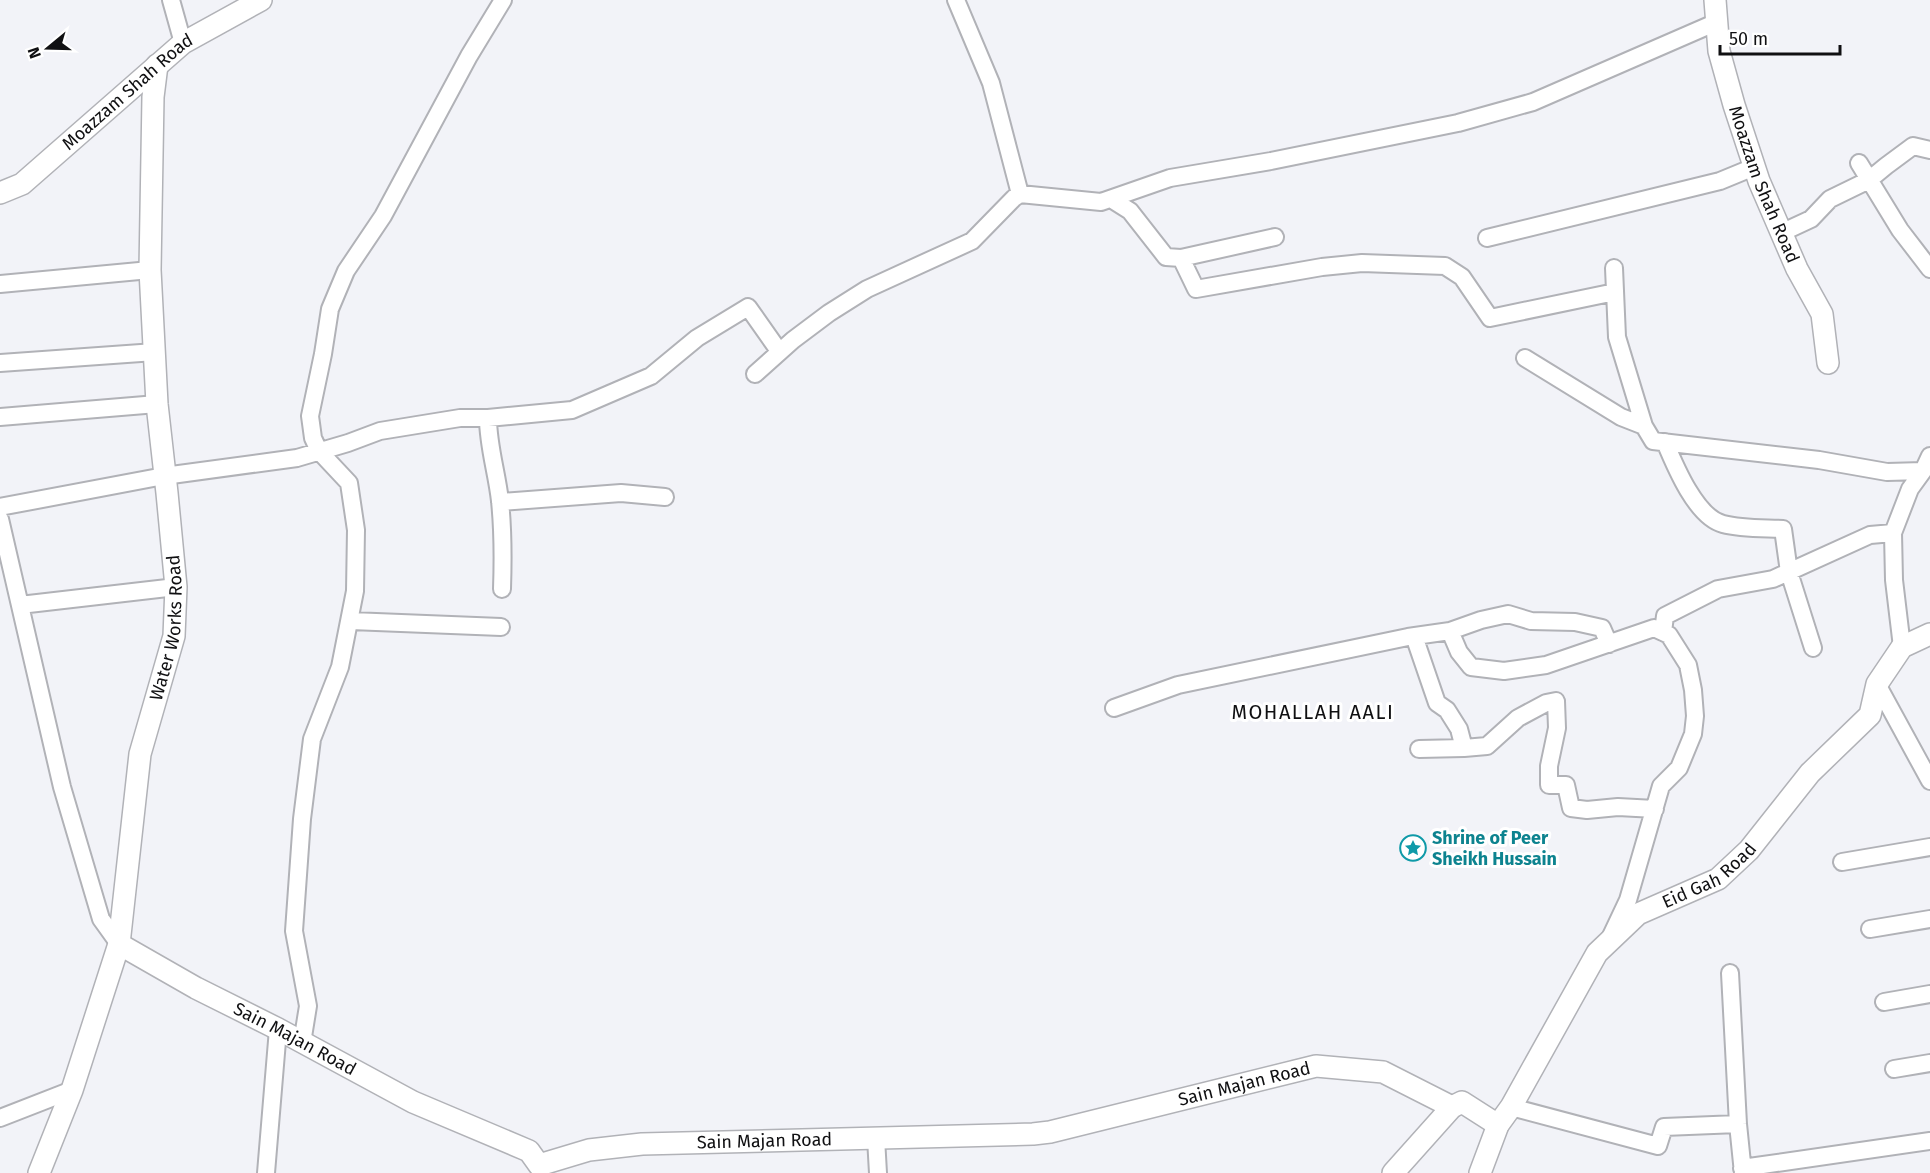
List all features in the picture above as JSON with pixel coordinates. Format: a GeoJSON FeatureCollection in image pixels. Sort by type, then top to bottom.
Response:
{"type":"FeatureCollection","features":[{"type":"Feature","properties":{"kind":"street"},"geometry":{"type":"LineString","coordinates":[[171,0],[183,43]]}},
{"type":"Feature","properties":{"kind":"street","name":"Moazzam Shah Road"},"geometry":{"type":"LineString","coordinates":[[0,193],[22,184],[183,43],[261,0]]}},
{"type":"Feature","properties":{"kind":"street"},"geometry":{"type":"LineString","coordinates":[[302,1043],[308,1006],[294,931],[302,819],[312,739],[340,667],[351,621],[355,591],[357,530],[349,483],[319,452],[313,438],[310,416],[330,309],[346,271],[383,216],[503,0]]}},
{"type":"Feature","properties":{"kind":"street"},"geometry":{"type":"LineString","coordinates":[[956,0],[991,83],[1020,194]]}},
{"type":"Feature","properties":{"kind":"street","name":"Moazzam Shah Road"},"geometry":{"type":"LineString","coordinates":[[1715,0],[1719,51],[1754,167],[1797,268],[1822,315],[1828,363]]}},
{"type":"Feature","properties":{"kind":"street"},"geometry":{"type":"LineString","coordinates":[[755,374],[780,351],[829,313],[867,289],[972,241],[1020,194],[1101,202],[1170,178],[1271,161],[1458,123],[1533,102],[1717,22]]}},
{"type":"Feature","properties":{"kind":"street","name":"Water Works Road"},"geometry":{"type":"LineString","coordinates":[[39,1173],[72,1090],[119,944],[140,754],[174,636],[176,587],[157,404],[150,270],[153,97],[157,66]]}},
{"type":"Feature","properties":{"kind":"street"},"geometry":{"type":"LineString","coordinates":[[1781,233],[1811,219],[1830,199],[1869,180],[1913,146],[1930,150]]}},
{"type":"Feature","properties":{"kind":"street"},"geometry":{"type":"LineString","coordinates":[[1859,163],[1900,230],[1930,269]]}},
{"type":"Feature","properties":{"kind":"street"},"geometry":{"type":"LineString","coordinates":[[1487,237],[1720,181],[1754,167]]}},
{"type":"Feature","properties":{"kind":"street"},"geometry":{"type":"LineString","coordinates":[[0,206],[22,184]]}},
{"type":"Feature","properties":{"kind":"street"},"geometry":{"type":"LineString","coordinates":[[1111,199],[1130,211],[1166,256],[1181,258],[1275,237]]}},
{"type":"Feature","properties":{"kind":"street"},"geometry":{"type":"LineString","coordinates":[[1181,258],[1196,289],[1322,267],[1362,263],[1445,266],[1462,277],[1490,318],[1615,292]]}},
{"type":"Feature","properties":{"kind":"street"},"geometry":{"type":"LineString","coordinates":[[1614,267],[1617,337],[1644,426],[1653,441],[1819,460],[1887,472],[1927,464]]}},
{"type":"Feature","properties":{"kind":"street"},"geometry":{"type":"LineString","coordinates":[[0,284],[150,270]]}},
{"type":"Feature","properties":{"kind":"street"},"geometry":{"type":"LineString","coordinates":[[0,507],[164,476],[297,458],[380,431],[460,418],[488,418],[572,410],[651,376],[697,338],[748,307],[780,351]]}},
{"type":"Feature","properties":{"kind":"street"},"geometry":{"type":"LineString","coordinates":[[0,363],[155,352]]}},
{"type":"Feature","properties":{"kind":"street"},"geometry":{"type":"LineString","coordinates":[[1525,357],[1621,417],[1644,426]]}},
{"type":"Feature","properties":{"kind":"street"},"geometry":{"type":"LineString","coordinates":[[0,417],[157,404]]}},
{"type":"Feature","properties":{"kind":"street"},"geometry":{"type":"LineString","coordinates":[[488,418],[488,434],[500,502],[503,544],[502,589]]}},
{"type":"Feature","properties":{"kind":"street"},"geometry":{"type":"LineString","coordinates":[[1665,442],[1697,506],[1721,523],[1783,529],[1789,572],[1813,648]]}},
{"type":"Feature","properties":{"kind":"street"},"geometry":{"type":"LineString","coordinates":[[1927,464],[1910,489],[1893,533],[1894,580],[1902,647],[1930,634]]}},
{"type":"Feature","properties":{"kind":"street"},"geometry":{"type":"LineString","coordinates":[[500,502],[621,493],[665,497]]}},
{"type":"Feature","properties":{"kind":"street"},"geometry":{"type":"LineString","coordinates":[[0,519],[62,787],[101,919],[119,944]]}},
{"type":"Feature","properties":{"kind":"street"},"geometry":{"type":"LineString","coordinates":[[1663,632],[1665,616],[1718,589],[1773,579],[1870,535],[1893,533]]}},
{"type":"Feature","properties":{"kind":"street"},"geometry":{"type":"LineString","coordinates":[[20,605],[176,587]]}},
{"type":"Feature","properties":{"kind":"street"},"geometry":{"type":"LineString","coordinates":[[1114,708],[1178,685],[1414,636],[1450,631],[1481,620],[1508,614],[1531,621],[1575,622],[1602,628],[1608,644]]}},
{"type":"Feature","properties":{"kind":"street"},"geometry":{"type":"LineString","coordinates":[[351,621],[501,627]]}},
{"type":"Feature","properties":{"kind":"street"},"geometry":{"type":"LineString","coordinates":[[1450,631],[1459,652],[1471,668],[1504,671],[1546,665],[1654,628],[1669,635],[1688,665],[1695,716],[1693,734],[1679,768],[1661,786],[1628,900],[1610,940]]}},
{"type":"Feature","properties":{"kind":"street"},"geometry":{"type":"LineString","coordinates":[[1414,636],[1437,703],[1447,710],[1459,729],[1464,748]]}},
{"type":"Feature","properties":{"kind":"street","name":"Eid Gah Road"},"geometry":{"type":"LineString","coordinates":[[1480,1173],[1498,1125],[1511,1107],[1597,953],[1638,914],[1718,879],[1749,850],[1810,772],[1870,715],[1877,684],[1902,647]]}},
{"type":"Feature","properties":{"kind":"street"},"geometry":{"type":"LineString","coordinates":[[1877,684],[1930,781]]}},
{"type":"Feature","properties":{"kind":"street"},"geometry":{"type":"LineString","coordinates":[[1419,749],[1487,746],[1518,718],[1546,703],[1556,701],[1557,728],[1549,766],[1549,785],[1566,785],[1571,808],[1587,810],[1618,807],[1655,809]]}},
{"type":"Feature","properties":{"kind":"street"},"geometry":{"type":"LineString","coordinates":[[1842,862],[1930,847]]}},
{"type":"Feature","properties":{"kind":"street"},"geometry":{"type":"LineString","coordinates":[[1870,929],[1930,919]]}},
{"type":"Feature","properties":{"kind":"street","name":"Sain Majan Road"},"geometry":{"type":"LineString","coordinates":[[119,944],[196,988],[278,1029],[413,1102],[529,1151],[538,1169],[589,1150],[642,1144],[1050,1132],[1316,1066],[1383,1072],[1452,1107],[1462,1102],[1498,1125]]}},
{"type":"Feature","properties":{"kind":"street"},"geometry":{"type":"LineString","coordinates":[[1730,974],[1738,1124],[1743,1170],[1930,1141]]}},
{"type":"Feature","properties":{"kind":"street"},"geometry":{"type":"LineString","coordinates":[[1884,1002],[1930,994]]}},
{"type":"Feature","properties":{"kind":"street"},"geometry":{"type":"LineString","coordinates":[[266,1173],[278,1029]]}},
{"type":"Feature","properties":{"kind":"street"},"geometry":{"type":"LineString","coordinates":[[1894,1069],[1930,1063]]}},
{"type":"Feature","properties":{"kind":"street"},"geometry":{"type":"LineString","coordinates":[[0,1119],[72,1090]]}},
{"type":"Feature","properties":{"kind":"street"},"geometry":{"type":"LineString","coordinates":[[1393,1173],[1452,1107]]}},
{"type":"Feature","properties":{"kind":"street"},"geometry":{"type":"LineString","coordinates":[[1511,1107],[1658,1146],[1664,1127],[1738,1124]]}},
{"type":"Feature","properties":{"kind":"street"},"geometry":{"type":"LineString","coordinates":[[876,1138],[878,1173]]}},
{"type":"Feature","properties":{"kind":"place","name":"Shrine of Peer Sheikh Hussain"},"geometry":{"type":"Point","coordinates":[1413,848]}},
{"type":"Feature","properties":{"kind":"district","name":"MOHALLAH AALI"},"geometry":{"type":"Point","coordinates":[1313,712]}}]}
